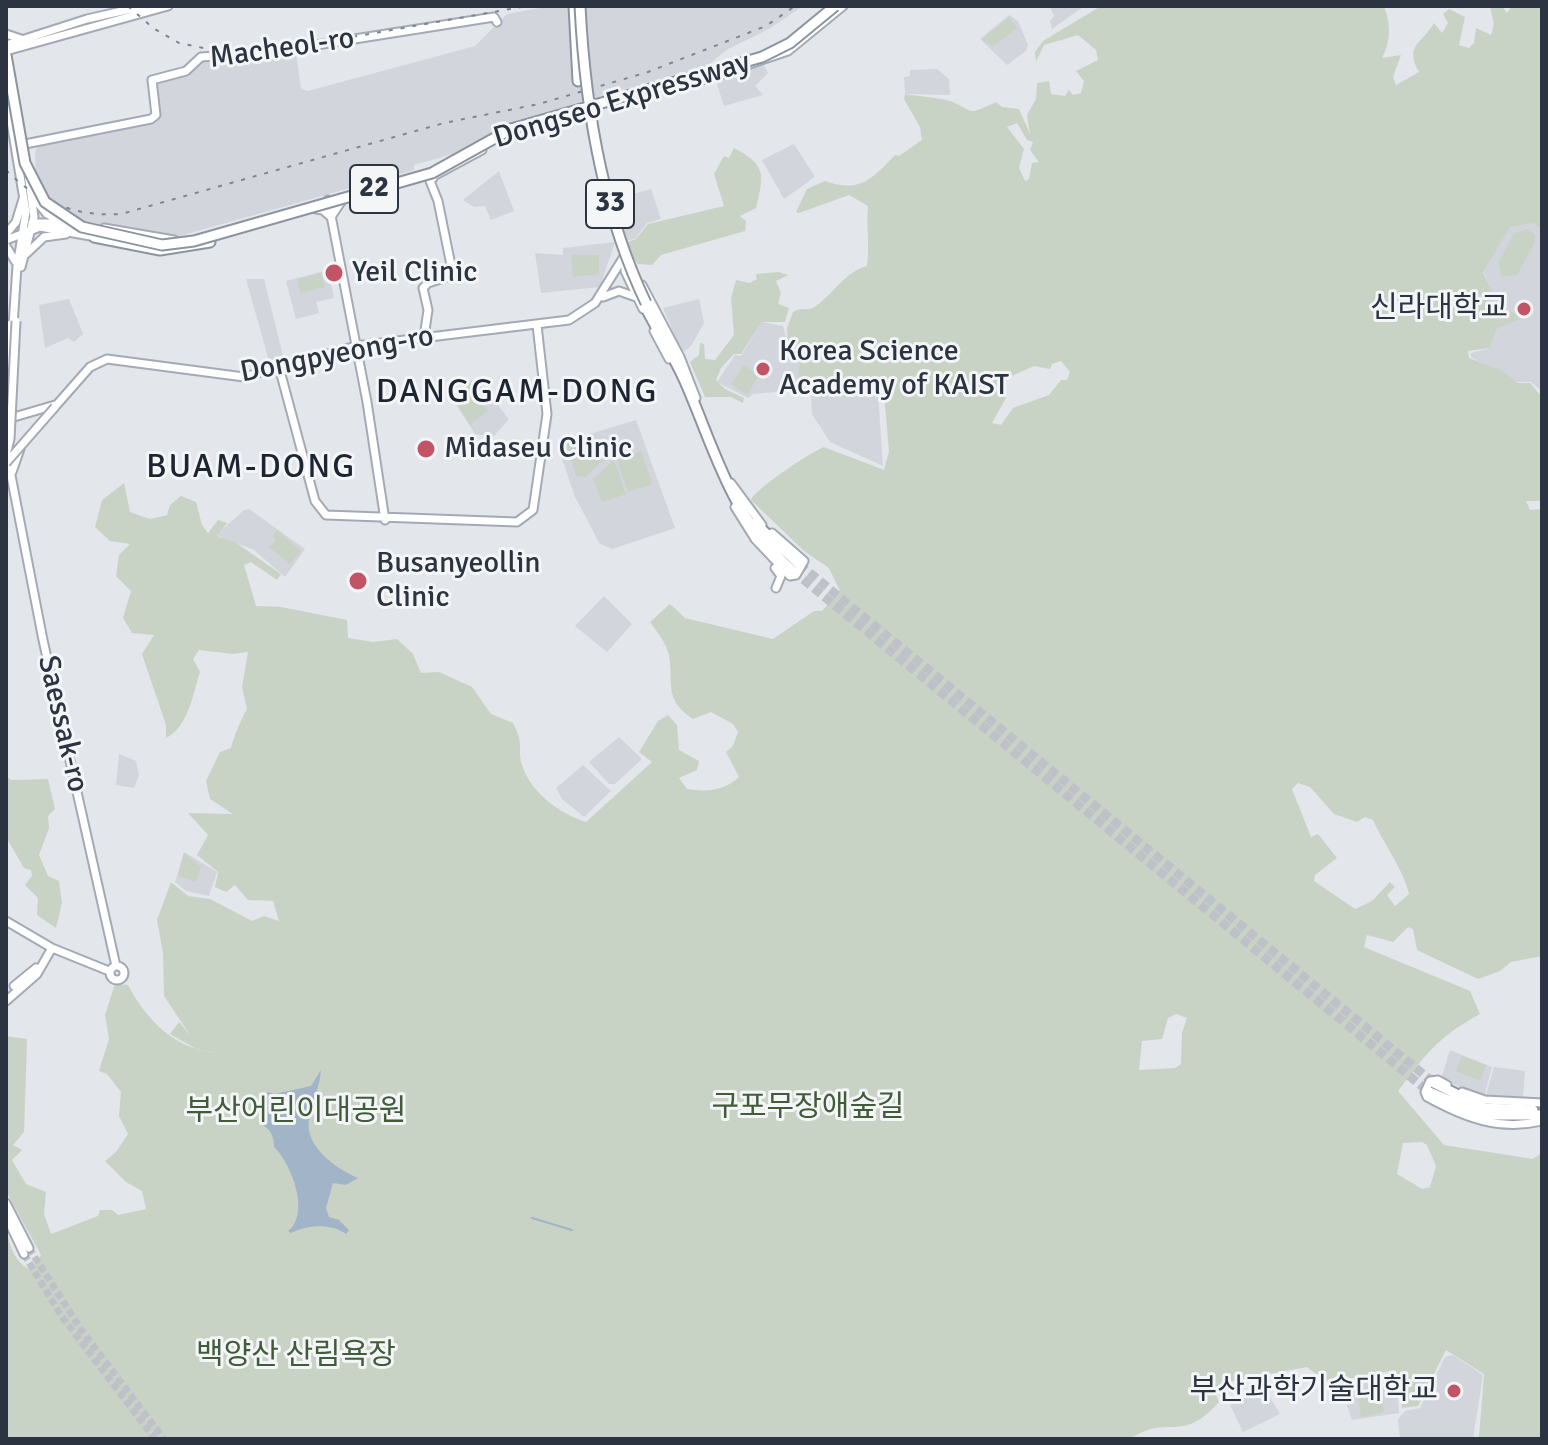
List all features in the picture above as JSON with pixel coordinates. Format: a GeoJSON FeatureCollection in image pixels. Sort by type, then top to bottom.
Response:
{"type":"FeatureCollection","features":[{"type":"Feature","properties":{"kind":"highway"},"geometry":{"type":"LineString","coordinates":[[579,6],[588,105]]}},
{"type":"Feature","properties":{"kind":"highway","name":"Dongseo Expressway"},"geometry":{"type":"LineString","coordinates":[[6,50],[28,170],[37,191],[56,213],[88,230],[162,245],[186,243],[432,173],[511,129],[743,64],[782,49],[837,6]]}},
{"type":"Feature","properties":{"kind":"highway","name":"Dongseo Expressway"},"geometry":{"type":"LineString","coordinates":[[8,72],[26,175],[42,203],[69,225],[91,234],[168,248],[436,175],[510,133],[662,87]]}},
{"type":"Feature","properties":{"kind":"highway","name":"33"},"geometry":{"type":"LineString","coordinates":[[588,105],[643,303],[694,398],[724,478],[747,514],[794,570]]}},
{"type":"Feature","properties":{"kind":"highway"},"geometry":{"type":"LineString","coordinates":[[90,236],[179,250],[268,221]]}},
{"type":"Feature","properties":{"kind":"highway"},"geometry":{"type":"LineString","coordinates":[[61,223],[170,241],[233,230]]}},
{"type":"Feature","properties":{"kind":"highway"},"geometry":{"type":"LineString","coordinates":[[1432,1087],[1485,1108],[1542,1115]]}},
{"type":"Feature","properties":{"kind":"main road"},"geometry":{"type":"LineString","coordinates":[[6,50],[27,39],[87,19],[125,9],[168,6]]}},
{"type":"Feature","properties":{"kind":"main road"},"geometry":{"type":"LineString","coordinates":[[6,239],[29,227],[61,223],[169,240],[208,235],[416,182],[434,176],[512,134],[588,105],[761,54],[813,27],[837,6]]}},
{"type":"Feature","properties":{"kind":"main road"},"geometry":{"type":"LineString","coordinates":[[6,50],[125,9]]}},
{"type":"Feature","properties":{"kind":"main road","name":"Macheol-ro"},"geometry":{"type":"LineString","coordinates":[[19,145],[151,119],[156,115],[152,80],[186,71],[200,56],[272,52],[494,17],[497,22]]}},
{"type":"Feature","properties":{"kind":"main road"},"geometry":{"type":"LineString","coordinates":[[6,34],[27,39]]}},
{"type":"Feature","properties":{"kind":"main road"},"geometry":{"type":"LineString","coordinates":[[8,72],[17,48]]}},
{"type":"Feature","properties":{"kind":"main road"},"geometry":{"type":"LineString","coordinates":[[6,50],[28,196],[29,227],[19,265],[16,294],[6,458]]}},
{"type":"Feature","properties":{"kind":"main road"},"geometry":{"type":"LineString","coordinates":[[6,91],[19,145]]}},
{"type":"Feature","properties":{"kind":"main road"},"geometry":{"type":"LineString","coordinates":[[588,105],[625,255],[625,271],[643,303]]}},
{"type":"Feature","properties":{"kind":"main road"},"geometry":{"type":"LineString","coordinates":[[29,227],[170,249],[434,169],[504,129],[568,113]]}},
{"type":"Feature","properties":{"kind":"main road"},"geometry":{"type":"LineString","coordinates":[[424,337],[428,310],[423,288],[428,283],[453,275],[430,181],[434,176]]}},
{"type":"Feature","properties":{"kind":"main road"},"geometry":{"type":"LineString","coordinates":[[416,182],[430,188],[438,207]]}},
{"type":"Feature","properties":{"kind":"main road"},"geometry":{"type":"LineString","coordinates":[[28,196],[61,223]]}},
{"type":"Feature","properties":{"kind":"main road"},"geometry":{"type":"LineString","coordinates":[[6,239],[28,196]]}},
{"type":"Feature","properties":{"kind":"main road"},"geometry":{"type":"LineString","coordinates":[[328,202],[385,520]]}},
{"type":"Feature","properties":{"kind":"main road"},"geometry":{"type":"LineString","coordinates":[[331,217],[341,202]]}},
{"type":"Feature","properties":{"kind":"main road"},"geometry":{"type":"LineString","coordinates":[[316,209],[323,210],[331,217]]}},
{"type":"Feature","properties":{"kind":"main road"},"geometry":{"type":"LineString","coordinates":[[19,265],[28,250],[44,237],[90,236]]}},
{"type":"Feature","properties":{"kind":"main road"},"geometry":{"type":"LineString","coordinates":[[6,239],[19,265]]}},
{"type":"Feature","properties":{"kind":"main road"},"geometry":{"type":"LineString","coordinates":[[606,295],[625,255]]}},
{"type":"Feature","properties":{"kind":"main road"},"geometry":{"type":"LineString","coordinates":[[625,255],[680,357],[694,398]]}},
{"type":"Feature","properties":{"kind":"main road","name":"Dongpyeong-ro"},"geometry":{"type":"LineString","coordinates":[[523,325],[569,320],[578,315],[595,303],[625,255]]}},
{"type":"Feature","properties":{"kind":"main road"},"geometry":{"type":"LineString","coordinates":[[595,303],[606,295],[623,292],[643,303]]}},
{"type":"Feature","properties":{"kind":"main road"},"geometry":{"type":"LineString","coordinates":[[6,458],[10,439],[16,294]]}},
{"type":"Feature","properties":{"kind":"main road","name":"Dongpyeong-ro"},"geometry":{"type":"LineString","coordinates":[[6,458],[20,449],[90,367],[107,359],[232,377],[356,346],[578,315]]}},
{"type":"Feature","properties":{"kind":"main road"},"geometry":{"type":"LineString","coordinates":[[279,367],[317,506],[332,517],[517,522],[531,514],[539,486],[547,414],[537,325]]}},
{"type":"Feature","properties":{"kind":"main road"},"geometry":{"type":"LineString","coordinates":[[6,458],[56,405]]}},
{"type":"Feature","properties":{"kind":"main road"},"geometry":{"type":"LineString","coordinates":[[10,418],[56,405]]}},
{"type":"Feature","properties":{"kind":"main road"},"geometry":{"type":"LineString","coordinates":[[10,475],[20,449]]}},
{"type":"Feature","properties":{"kind":"main road","name":"Saessak-ro"},"geometry":{"type":"LineString","coordinates":[[6,458],[113,968],[73,957]]}},
{"type":"Feature","properties":{"kind":"main road"},"geometry":{"type":"LineString","coordinates":[[724,478],[733,513],[781,574],[776,588]]}},
{"type":"Feature","properties":{"kind":"main road"},"geometry":{"type":"LineString","coordinates":[[724,478],[761,524],[804,561],[797,574],[755,539],[730,496]]}},
{"type":"Feature","properties":{"kind":"main road"},"geometry":{"type":"LineString","coordinates":[[6,921],[73,957]]}},
{"type":"Feature","properties":{"kind":"main road"},"geometry":{"type":"LineString","coordinates":[[35,939],[43,948],[44,961]]}},
{"type":"Feature","properties":{"kind":"main road"},"geometry":{"type":"LineString","coordinates":[[6,1001],[44,961],[52,948]]}},
{"type":"Feature","properties":{"kind":"main road"},"geometry":{"type":"LineString","coordinates":[[6,994],[44,961],[73,957]]}},
{"type":"Feature","properties":{"kind":"main road"},"geometry":{"type":"LineString","coordinates":[[1542,1103],[1485,1100],[1438,1080],[1430,1081],[1425,1092],[1442,1105],[1483,1123],[1520,1126],[1542,1115]]}},
{"type":"Feature","properties":{"kind":"main road"},"geometry":{"type":"LineString","coordinates":[[6,1203],[26,1251],[6,1216]]}},
{"type":"Feature","properties":{"kind":"shaded area"},"geometry":{"type":"Polygon","coordinates":[[[551,6],[803,6],[769,29],[728,49],[708,65],[515,121],[453,154],[414,165],[414,170],[176,237],[69,219],[48,207],[36,175],[35,152],[39,144],[154,120],[152,84],[204,59],[296,52],[301,89],[308,91],[475,46],[507,14],[551,6]]]}},
{"type":"Feature","properties":{"kind":"shaded area"},"geometry":{"type":"Polygon","coordinates":[[[1050,6],[1084,6],[1052,29],[1050,21],[1054,16],[1050,6]]]}},
{"type":"Feature","properties":{"kind":"shaded area"},"geometry":{"type":"Polygon","coordinates":[[[1009,15],[1018,21],[1028,45],[1026,51],[1007,65],[980,39],[1009,15]]]}},
{"type":"Feature","properties":{"kind":"shaded area"},"geometry":{"type":"Polygon","coordinates":[[[763,64],[768,73],[755,86],[763,95],[724,106],[716,81],[763,64]]]}},
{"type":"Feature","properties":{"kind":"shaded area"},"geometry":{"type":"Polygon","coordinates":[[[937,69],[949,79],[950,95],[905,94],[904,77],[910,76],[910,70],[937,69]]]}},
{"type":"Feature","properties":{"kind":"shaded area"},"geometry":{"type":"Polygon","coordinates":[[[794,144],[815,177],[784,199],[762,160],[794,144]]]}},
{"type":"Feature","properties":{"kind":"shaded area"},"geometry":{"type":"Polygon","coordinates":[[[499,171],[514,211],[491,220],[485,206],[474,207],[463,200],[499,171]]]}},
{"type":"Feature","properties":{"kind":"shaded area"},"geometry":{"type":"Polygon","coordinates":[[[651,189],[661,219],[647,223],[635,239],[627,240],[615,199],[651,189]]]}},
{"type":"Feature","properties":{"kind":"shaded area","name":"신라대학교"},"geometry":{"type":"Polygon","coordinates":[[[1521,222],[1534,223],[1542,231],[1542,391],[1531,382],[1517,382],[1471,357],[1471,353],[1490,348],[1497,329],[1518,314],[1492,304],[1492,290],[1483,271],[1510,226],[1521,222]]]}},
{"type":"Feature","properties":{"kind":"shaded area"},"geometry":{"type":"Polygon","coordinates":[[[615,242],[600,287],[541,293],[535,253],[563,255],[563,248],[615,242]]]}},
{"type":"Feature","properties":{"kind":"shaded area"},"geometry":{"type":"Polygon","coordinates":[[[328,270],[334,298],[316,302],[319,313],[296,319],[286,281],[328,270]]]}},
{"type":"Feature","properties":{"kind":"shaded area"},"geometry":{"type":"Polygon","coordinates":[[[246,279],[264,279],[285,364],[271,368],[246,279]]]}},
{"type":"Feature","properties":{"kind":"shaded area"},"geometry":{"type":"Polygon","coordinates":[[[69,299],[83,334],[74,342],[68,338],[45,348],[39,305],[69,299]]]}},
{"type":"Feature","properties":{"kind":"shaded area"},"geometry":{"type":"Polygon","coordinates":[[[699,299],[704,323],[691,346],[682,353],[663,308],[699,299]]]}},
{"type":"Feature","properties":{"kind":"shaded area","name":"Korea Science Academy of KAIST"},"geometry":{"type":"Polygon","coordinates":[[[762,322],[783,326],[788,345],[802,353],[797,390],[753,394],[748,398],[717,382],[735,355],[741,356],[762,322]]]}},
{"type":"Feature","properties":{"kind":"shaded area"},"geometry":{"type":"Polygon","coordinates":[[[470,380],[485,389],[509,419],[493,437],[475,434],[451,397],[470,380]]]}},
{"type":"Feature","properties":{"kind":"shaded area"},"geometry":{"type":"Polygon","coordinates":[[[851,390],[878,392],[883,466],[830,442],[812,414],[811,395],[851,390]]]}},
{"type":"Feature","properties":{"kind":"shaded area"},"geometry":{"type":"Polygon","coordinates":[[[636,420],[675,528],[612,549],[599,543],[575,497],[557,444],[636,420]]]}},
{"type":"Feature","properties":{"kind":"shaded area"},"geometry":{"type":"Polygon","coordinates":[[[249,509],[305,549],[285,577],[254,550],[216,535],[249,509]]]}},
{"type":"Feature","properties":{"kind":"shaded area"},"geometry":{"type":"Polygon","coordinates":[[[604,596],[632,624],[607,652],[575,626],[604,596]]]}},
{"type":"Feature","properties":{"kind":"shaded area"},"geometry":{"type":"Polygon","coordinates":[[[619,737],[642,759],[615,784],[609,784],[589,762],[619,737]]]}},
{"type":"Feature","properties":{"kind":"shaded area"},"geometry":{"type":"Polygon","coordinates":[[[119,754],[136,761],[139,775],[134,788],[116,785],[119,754]]]}},
{"type":"Feature","properties":{"kind":"shaded area"},"geometry":{"type":"Polygon","coordinates":[[[583,765],[611,791],[584,817],[562,799],[556,788],[583,765]]]}},
{"type":"Feature","properties":{"kind":"shaded area"},"geometry":{"type":"Polygon","coordinates":[[[184,852],[217,872],[209,896],[186,891],[175,882],[184,852]]]}},
{"type":"Feature","properties":{"kind":"shaded area"},"geometry":{"type":"Polygon","coordinates":[[[1450,1050],[1492,1067],[1484,1097],[1441,1079],[1450,1050]]]}},
{"type":"Feature","properties":{"kind":"shaded area"},"geometry":{"type":"Polygon","coordinates":[[[1494,1067],[1525,1071],[1523,1099],[1485,1098],[1494,1067]]]}},
{"type":"Feature","properties":{"kind":"shaded area","name":"부산과학기술대학교"},"geometry":{"type":"Polygon","coordinates":[[[1453,1355],[1483,1375],[1473,1439],[1400,1439],[1398,1419],[1405,1411],[1420,1408],[1445,1357],[1453,1355]]]}},
{"type":"Feature","properties":{"kind":"shaded area"},"geometry":{"type":"Polygon","coordinates":[[[1396,1372],[1399,1413],[1352,1420],[1340,1385],[1343,1381],[1396,1372]]]}},
{"type":"Feature","properties":{"kind":"shaded area"},"geometry":{"type":"Polygon","coordinates":[[[1264,1387],[1280,1414],[1243,1432],[1230,1405],[1264,1387]]]}},
{"type":"Feature","properties":{"kind":"green space","name":"구포무장애숲길"},"geometry":{"type":"Polygon","coordinates":[[[1101,6],[1384,6],[1389,33],[1382,58],[1401,55],[1393,77],[1396,85],[1419,72],[1414,50],[1434,23],[1442,33],[1448,23],[1443,14],[1449,9],[1465,17],[1459,45],[1469,48],[1474,43],[1476,28],[1491,35],[1494,24],[1490,7],[1502,6],[1507,13],[1512,6],[1542,6],[1542,231],[1534,223],[1510,227],[1483,272],[1492,290],[1492,304],[1518,314],[1518,320],[1497,329],[1490,348],[1468,351],[1469,358],[1501,370],[1518,383],[1530,383],[1542,397],[1542,501],[1526,501],[1530,510],[1542,509],[1542,956],[1511,962],[1500,971],[1478,979],[1417,950],[1413,929],[1408,927],[1393,942],[1367,935],[1364,947],[1470,991],[1480,1014],[1434,1047],[1398,1091],[1444,1145],[1533,1159],[1542,1153],[1542,1439],[1479,1437],[1484,1374],[1446,1350],[1418,1406],[1402,1408],[1395,1370],[1328,1383],[1307,1367],[1232,1381],[1214,1390],[1219,1402],[1194,1422],[1184,1426],[1155,1428],[1130,1439],[6,1439],[6,1227],[13,1252],[25,1267],[31,1270],[41,1255],[6,1191],[6,1036],[27,1039],[24,1132],[13,1145],[22,1150],[12,1160],[26,1184],[46,1192],[44,1214],[51,1234],[98,1216],[100,1210],[112,1210],[118,1215],[146,1209],[142,1191],[126,1182],[105,1161],[116,1152],[128,1134],[119,1116],[121,1092],[107,1074],[99,1071],[109,1039],[105,1015],[115,984],[128,985],[154,1022],[176,1040],[194,1048],[170,1034],[179,1022],[190,1035],[164,996],[163,953],[157,920],[171,882],[188,896],[210,899],[252,921],[264,916],[279,921],[273,901],[248,900],[235,885],[226,892],[215,887],[218,872],[197,855],[208,835],[188,813],[233,814],[210,799],[206,781],[220,752],[231,748],[247,709],[242,687],[248,652],[233,654],[199,650],[193,659],[200,672],[189,709],[180,726],[166,738],[166,725],[142,654],[154,635],[132,633],[123,618],[131,591],[116,576],[119,555],[130,544],[110,541],[95,527],[102,500],[124,483],[130,512],[150,519],[167,515],[170,505],[181,496],[196,502],[202,525],[208,533],[218,520],[227,523],[217,536],[235,542],[281,574],[277,580],[251,562],[244,565],[256,606],[281,607],[347,620],[348,638],[373,642],[397,639],[413,654],[421,673],[439,672],[472,687],[491,714],[513,723],[519,737],[526,775],[547,801],[566,814],[586,822],[652,762],[639,752],[658,721],[668,715],[677,725],[679,750],[699,761],[697,770],[679,778],[687,789],[721,788],[739,777],[726,752],[733,746],[738,732],[733,724],[711,712],[693,719],[677,705],[672,690],[668,652],[650,622],[670,604],[685,618],[773,639],[814,611],[822,611],[840,591],[829,568],[804,551],[751,500],[772,480],[824,447],[884,470],[889,451],[884,394],[851,386],[797,390],[801,353],[788,345],[787,328],[793,312],[816,306],[846,278],[867,266],[868,206],[849,195],[796,212],[807,189],[825,181],[847,186],[864,182],[895,155],[899,156],[922,140],[920,127],[904,99],[905,94],[946,100],[972,111],[996,102],[1002,107],[1019,109],[1030,134],[1027,115],[1036,99],[1037,83],[1049,81],[1051,94],[1065,96],[1069,90],[1073,95],[1081,93],[1084,81],[1076,71],[1098,60],[1096,50],[1078,35],[1044,45],[1036,62],[1035,52],[1043,41],[1101,6]],[[1017,123],[1007,127],[1024,149],[1019,168],[1025,181],[1029,179],[1032,163],[1039,162],[1030,150],[1033,142],[1027,140],[1017,123]],[[1061,361],[1052,364],[1050,369],[1034,366],[1003,380],[1001,391],[1006,398],[992,423],[1001,425],[1013,408],[1049,395],[1061,380],[1067,380],[1070,372],[1061,361]],[[1298,783],[1292,789],[1311,837],[1318,834],[1337,858],[1315,875],[1314,881],[1355,909],[1372,901],[1390,882],[1395,887],[1387,895],[1395,906],[1409,894],[1402,874],[1373,820],[1365,817],[1357,822],[1334,814],[1310,787],[1298,783]],[[1176,1014],[1168,1018],[1162,1039],[1142,1041],[1139,1070],[1175,1068],[1181,1064],[1182,1033],[1187,1018],[1176,1014]],[[1422,1142],[1403,1143],[1397,1174],[1422,1189],[1430,1187],[1436,1166],[1427,1145],[1422,1142]]]}},
{"type":"Feature","properties":{"kind":"green space"},"geometry":{"type":"Polygon","coordinates":[[[1009,17],[1017,28],[993,47],[982,39],[1009,17]]]}},
{"type":"Feature","properties":{"kind":"green space"},"geometry":{"type":"Polygon","coordinates":[[[734,148],[758,166],[761,179],[756,208],[740,216],[746,221],[745,231],[661,255],[652,265],[638,264],[630,254],[628,242],[636,239],[648,224],[724,206],[714,174],[724,156],[729,158],[734,148]]]}},
{"type":"Feature","properties":{"kind":"green space"},"geometry":{"type":"Polygon","coordinates":[[[1527,229],[1535,235],[1534,244],[1517,275],[1502,277],[1498,263],[1514,233],[1527,229]]]}},
{"type":"Feature","properties":{"kind":"green space"},"geometry":{"type":"Polygon","coordinates":[[[571,255],[599,255],[599,274],[573,277],[571,255]]]}},
{"type":"Feature","properties":{"kind":"green space"},"geometry":{"type":"Polygon","coordinates":[[[779,272],[788,275],[776,281],[781,293],[778,304],[789,308],[785,322],[762,322],[741,354],[734,354],[721,368],[716,380],[725,389],[744,398],[743,403],[731,397],[705,397],[690,362],[699,355],[700,343],[704,344],[705,359],[715,360],[734,335],[731,298],[736,280],[750,283],[757,279],[756,274],[779,272]]]}},
{"type":"Feature","properties":{"kind":"green space"},"geometry":{"type":"Polygon","coordinates":[[[321,273],[325,287],[300,293],[298,279],[321,273]]]}},
{"type":"Feature","properties":{"kind":"green space"},"geometry":{"type":"Polygon","coordinates":[[[744,365],[759,375],[747,395],[731,384],[744,365]]]}},
{"type":"Feature","properties":{"kind":"green space"},"geometry":{"type":"Polygon","coordinates":[[[470,383],[482,392],[477,397],[488,411],[470,425],[454,398],[470,383]]]}},
{"type":"Feature","properties":{"kind":"green space"},"geometry":{"type":"Polygon","coordinates":[[[584,437],[595,440],[609,455],[585,477],[576,476],[566,442],[584,437]]]}},
{"type":"Feature","properties":{"kind":"green space"},"geometry":{"type":"Polygon","coordinates":[[[641,451],[652,484],[628,492],[617,460],[641,451]]]}},
{"type":"Feature","properties":{"kind":"green space"},"geometry":{"type":"Polygon","coordinates":[[[614,460],[626,494],[602,502],[593,479],[614,460]]]}},
{"type":"Feature","properties":{"kind":"green space"},"geometry":{"type":"Polygon","coordinates":[[[277,530],[301,551],[290,564],[269,547],[276,540],[273,535],[277,530]]]}},
{"type":"Feature","properties":{"kind":"green space"},"geometry":{"type":"Polygon","coordinates":[[[6,776],[11,780],[48,779],[55,809],[48,816],[49,828],[39,855],[48,876],[59,881],[62,903],[56,928],[37,915],[38,898],[25,885],[32,876],[31,870],[24,868],[6,837],[6,776]]]}},
{"type":"Feature","properties":{"kind":"green space"},"geometry":{"type":"Polygon","coordinates":[[[184,853],[201,867],[196,882],[178,876],[184,853]]]}},
{"type":"Feature","properties":{"kind":"green space"},"geometry":{"type":"Polygon","coordinates":[[[1462,1056],[1486,1065],[1480,1081],[1456,1071],[1462,1056]]]}},
{"type":"Feature","properties":{"kind":"green space"},"geometry":{"type":"Polygon","coordinates":[[[1380,1394],[1384,1412],[1361,1417],[1358,1397],[1380,1394]]]}},
{"type":"Feature","properties":{"kind":"water"},"geometry":{"type":"Polygon","coordinates":[[[321,1070],[309,1129],[324,1156],[358,1178],[346,1185],[333,1183],[326,1208],[329,1217],[339,1220],[349,1230],[346,1234],[326,1227],[288,1231],[298,1213],[296,1189],[287,1164],[274,1147],[271,1132],[259,1123],[267,1092],[275,1094],[311,1086],[321,1070]]]}},
{"type":"Feature","properties":{"kind":"waterway"},"geometry":{"type":"LineString","coordinates":[[532,1218],[572,1230]]}},
{"type":"Feature","properties":{"kind":"tunnel"},"geometry":{"type":"LineString","coordinates":[[799,564],[1434,1083]]}},
{"type":"Feature","properties":{"kind":"tunnel"},"geometry":{"type":"LineString","coordinates":[[793,571],[1429,1092]]}},
{"type":"Feature","properties":{"kind":"tunnel"},"geometry":{"type":"LineString","coordinates":[[29,1248],[82,1331],[164,1439]]}},
{"type":"Feature","properties":{"kind":"tunnel"},"geometry":{"type":"LineString","coordinates":[[24,1254],[60,1314],[155,1439]]}},
{"type":"Feature","properties":{"kind":"railway"},"geometry":{"type":"LineString","coordinates":[[128,6],[153,28],[179,43],[233,54],[307,45],[527,6]]}},
{"type":"Feature","properties":{"kind":"railway"},"geometry":{"type":"LineString","coordinates":[[6,170],[31,191],[59,205],[89,213],[121,214],[444,123],[539,104],[648,72],[766,26],[795,6]]}},
{"type":"Feature","properties":{"kind":"place","name":"Yeil Clinic"},"geometry":{"type":"Point","coordinates":[334,273]}},
{"type":"Feature","properties":{"kind":"place","name":"신라대학교"},"geometry":{"type":"Point","coordinates":[1524,309]}},
{"type":"Feature","properties":{"kind":"place","name":"Korea Science Academy of KAIST"},"geometry":{"type":"Point","coordinates":[763,369]}},
{"type":"Feature","properties":{"kind":"place","name":"Midaseu Clinic"},"geometry":{"type":"Point","coordinates":[426,449]}},
{"type":"Feature","properties":{"kind":"place","name":"Busanyeollin Clinic"},"geometry":{"type":"Point","coordinates":[358,581]}},
{"type":"Feature","properties":{"kind":"place","name":"부산과학기술대학교"},"geometry":{"type":"Point","coordinates":[1454,1391]}},
{"type":"Feature","properties":{"kind":"district","name":"DANGGAM-DONG"},"geometry":{"type":"Point","coordinates":[517,393]}},
{"type":"Feature","properties":{"kind":"district","name":"BUAM-DONG"},"geometry":{"type":"Point","coordinates":[251,468]}},
{"type":"Feature","properties":{"kind":"park label","name":"부산어린이대공원"},"geometry":{"type":"Point","coordinates":[296,1112]}},
{"type":"Feature","properties":{"kind":"park label","name":"백양산 산림욕장"},"geometry":{"type":"Point","coordinates":[296,1356]}}]}
